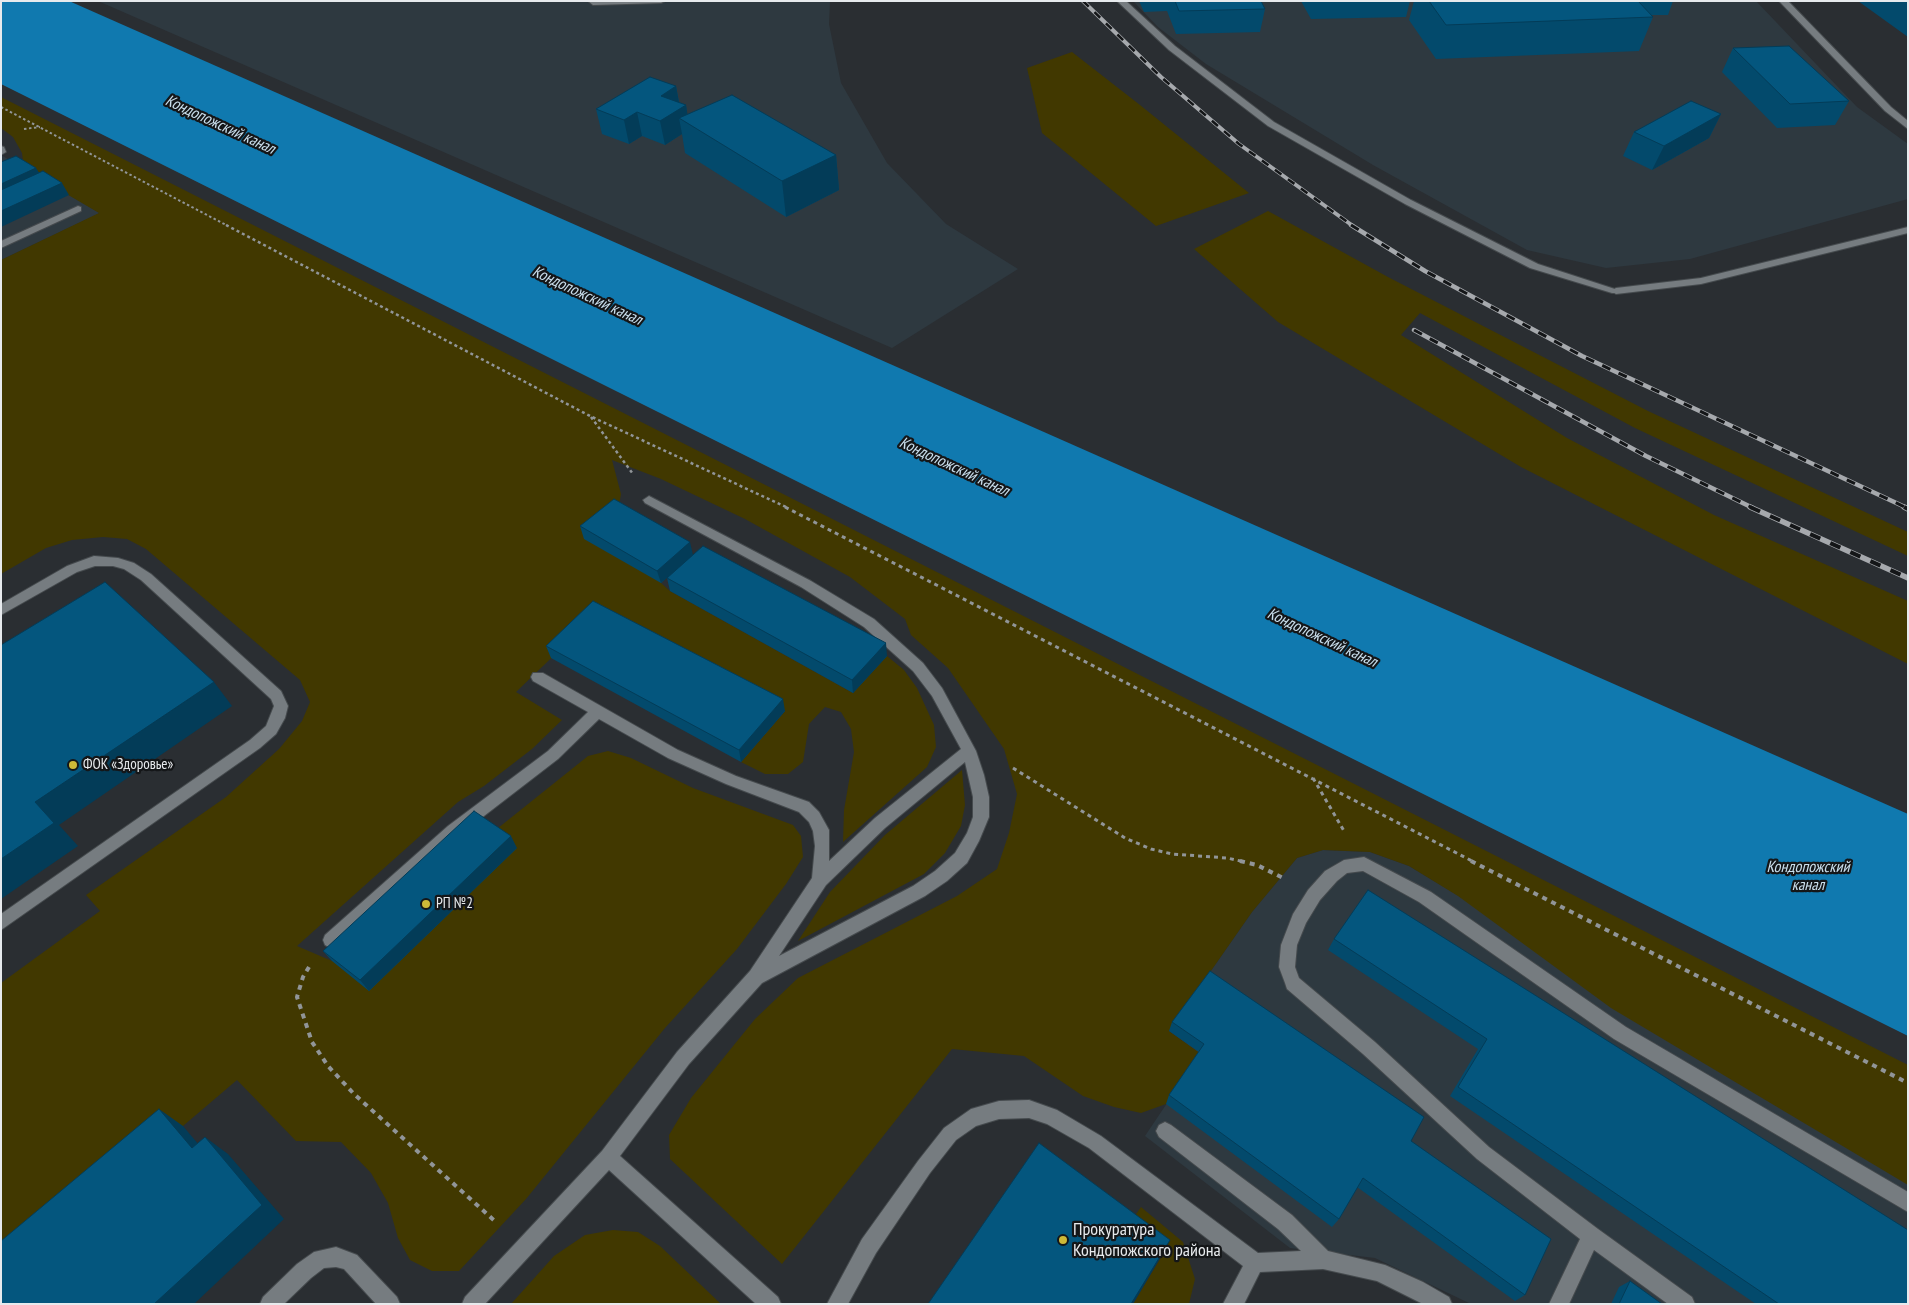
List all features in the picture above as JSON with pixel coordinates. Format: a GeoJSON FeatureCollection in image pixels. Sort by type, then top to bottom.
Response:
{"type":"FeatureCollection","features":[{"type":"Feature","properties":{"kind":"street"},"geometry":{"type":"LineString","coordinates":[[592,1],[661,1]]}},
{"type":"Feature","properties":{"kind":"street"},"geometry":{"type":"LineString","coordinates":[[1121,1],[1172,48],[1271,124],[1408,202],[1534,266],[1616,291],[1701,281],[1908,230]]}},
{"type":"Feature","properties":{"kind":"street"},"geometry":{"type":"LineString","coordinates":[[1783,1],[1888,109],[1908,126]]}},
{"type":"Feature","properties":{"kind":"street"},"geometry":{"type":"LineString","coordinates":[[1,245],[78,209]]}},
{"type":"Feature","properties":{"kind":"street"},"geometry":{"type":"LineString","coordinates":[[648,500],[806,584],[869,623],[918,667],[937,692],[969,750],[978,775],[981,817],[974,836],[961,858],[941,876],[919,891],[756,977]]}},
{"type":"Feature","properties":{"kind":"street"},"geometry":{"type":"LineString","coordinates":[[1,610],[72,569],[94,561],[113,561],[129,566],[146,577],[276,695],[281,706],[278,718],[271,730],[255,744],[1,923]]}},
{"type":"Feature","properties":{"kind":"street"},"geometry":{"type":"LineString","coordinates":[[538,677],[705,769],[804,807],[814,816],[821,830],[823,846],[820,880]]}},
{"type":"Feature","properties":{"kind":"street"},"geometry":{"type":"LineString","coordinates":[[331,940],[453,830],[553,755],[598,711]]}},
{"type":"Feature","properties":{"kind":"street"},"geometry":{"type":"LineString","coordinates":[[472,1304],[608,1157],[683,1058],[756,977],[820,880],[880,823],[969,750]]}},
{"type":"Feature","properties":{"kind":"street"},"geometry":{"type":"LineString","coordinates":[[1685,1304],[1591,1236],[1483,1153],[1369,1048],[1293,983],[1287,967],[1289,945],[1299,919],[1314,895],[1331,876],[1344,867],[1364,864],[1425,897],[1620,1033],[1908,1203]]}},
{"type":"Feature","properties":{"kind":"street"},"geometry":{"type":"LineString","coordinates":[[837,1304],[869,1246],[924,1167],[950,1134],[971,1118],[999,1110],[1029,1109],[1073,1128],[1095,1142],[1255,1263],[1323,1259],[1378,1272],[1416,1288],[1442,1304]]}},
{"type":"Feature","properties":{"kind":"street"},"geometry":{"type":"LineString","coordinates":[[1165,1131],[1285,1222],[1323,1259]]}},
{"type":"Feature","properties":{"kind":"street"},"geometry":{"type":"LineString","coordinates":[[608,1157],[771,1304]]}},
{"type":"Feature","properties":{"kind":"street"},"geometry":{"type":"LineString","coordinates":[[1559,1304],[1591,1236]]}},
{"type":"Feature","properties":{"kind":"street"},"geometry":{"type":"LineString","coordinates":[[270,1304],[320,1259],[336,1257],[350,1262],[390,1304]]}},
{"type":"Feature","properties":{"kind":"street"},"geometry":{"type":"LineString","coordinates":[[1234,1304],[1255,1263]]}},
{"type":"Feature","properties":{"kind":"path"},"geometry":{"type":"LineString","coordinates":[[1,107],[590,416],[815,521],[1593,924],[1908,1083]]}},
{"type":"Feature","properties":{"kind":"path"},"geometry":{"type":"LineString","coordinates":[[590,416],[626,462],[639,491],[648,500]]}},
{"type":"Feature","properties":{"kind":"path"},"geometry":{"type":"LineString","coordinates":[[969,750],[1008,766],[1125,838],[1151,849],[1172,854],[1227,858],[1257,865],[1314,895]]}},
{"type":"Feature","properties":{"kind":"path"},"geometry":{"type":"LineString","coordinates":[[1313,778],[1364,864]]}},
{"type":"Feature","properties":{"kind":"path"},"geometry":{"type":"LineString","coordinates":[[331,940],[312,962],[303,977],[298,997],[312,1042],[328,1066],[354,1094],[524,1248]]}},
{"type":"Feature","properties":{"kind":"shaded area"},"geometry":{"type":"Polygon","coordinates":[[[98,1],[830,1],[829,24],[841,83],[887,163],[946,224],[1018,269],[892,348],[98,1]]]}},
{"type":"Feature","properties":{"kind":"shaded area"},"geometry":{"type":"Polygon","coordinates":[[[1133,1],[1756,1],[1857,107],[1908,144],[1908,199],[1690,259],[1606,268],[1527,250],[1373,165],[1206,64],[1158,27],[1133,1]]]}},
{"type":"Feature","properties":{"kind":"shaded area"},"geometry":{"type":"Polygon","coordinates":[[[1072,52],[1249,193],[1156,226],[1042,133],[1027,68],[1072,52]]]}},
{"type":"Feature","properties":{"kind":"shaded area"},"geometry":{"type":"Polygon","coordinates":[[[1,97],[1908,1065],[1908,1185],[1611,1008],[1458,896],[1409,866],[1370,852],[1323,850],[1297,858],[1252,912],[1169,1031],[1201,1054],[1166,1104],[1141,1113],[1114,1107],[1083,1096],[1024,1056],[952,1049],[782,1264],[670,1159],[669,1135],[691,1098],[755,1019],[798,978],[957,896],[997,869],[1009,833],[1017,794],[1004,749],[948,668],[911,635],[905,619],[850,577],[745,519],[661,479],[612,460],[621,494],[618,512],[661,583],[670,591],[853,693],[887,656],[904,670],[917,688],[934,725],[936,747],[927,767],[843,842],[844,810],[854,752],[851,729],[841,712],[825,707],[809,724],[803,762],[788,774],[765,774],[741,762],[785,711],[597,614],[516,692],[562,720],[532,749],[484,786],[458,802],[297,946],[332,961],[588,756],[608,751],[631,758],[693,788],[793,825],[801,836],[803,857],[786,884],[737,949],[665,1028],[526,1199],[459,1271],[432,1271],[410,1260],[398,1238],[388,1203],[371,1173],[341,1142],[296,1141],[237,1080],[1,1281],[1,983],[100,911],[86,895],[226,797],[279,749],[302,721],[310,702],[300,680],[146,549],[127,539],[103,537],[72,540],[46,548],[1,574],[1,260],[99,213],[24,169],[22,153],[13,137],[1,128],[1,97]]]}},
{"type":"Feature","properties":{"kind":"shaded area"},"geometry":{"type":"Polygon","coordinates":[[[1,155],[100,213],[1,260],[1,155]]]}},
{"type":"Feature","properties":{"kind":"shaded area"},"geometry":{"type":"Polygon","coordinates":[[[1268,211],[1388,277],[1648,411],[1908,532],[1908,556],[1635,428],[1420,313],[1401,335],[1567,438],[1714,515],[1908,601],[1908,664],[1521,467],[1278,322],[1194,249],[1268,211]]]}},
{"type":"Feature","properties":{"kind":"shaded area"},"geometry":{"type":"Polygon","coordinates":[[[962,770],[965,805],[961,826],[945,853],[924,874],[798,941],[830,892],[885,835],[962,770]]]}},
{"type":"Feature","properties":{"kind":"shaded area"},"geometry":{"type":"Polygon","coordinates":[[[1323,850],[1370,852],[1409,866],[1908,1166],[1908,1304],[1471,1304],[1375,1258],[1290,1248],[1145,1136],[1200,1054],[1169,1031],[1252,912],[1297,858],[1323,850]]]}},
{"type":"Feature","properties":{"kind":"shaded area"},"geometry":{"type":"Polygon","coordinates":[[[1141,1207],[1183,1242],[1195,1279],[1189,1304],[1133,1304],[1163,1254],[1127,1227],[1141,1207]]]}},
{"type":"Feature","properties":{"kind":"shaded area"},"geometry":{"type":"Polygon","coordinates":[[[613,1230],[638,1232],[660,1246],[721,1304],[511,1304],[554,1256],[585,1235],[613,1230]]]}},
{"type":"Feature","properties":{"kind":"water","name":"Кондопожский канал"},"geometry":{"type":"Polygon","coordinates":[[[1,1],[69,1],[1908,814],[1908,1036],[1,84],[1,1]]]}},
{"type":"Feature","properties":{"kind":"building"},"geometry":{"type":"Polygon","coordinates":[[[1175,1],[1261,1],[1265,9],[1179,11],[1175,1]]]}},
{"type":"Feature","properties":{"kind":"building"},"geometry":{"type":"Polygon","coordinates":[[[1429,1],[1638,1],[1653,17],[1446,25],[1429,1]]]}},
{"type":"Feature","properties":{"kind":"building"},"geometry":{"type":"Polygon","coordinates":[[[1789,46],[1849,101],[1790,104],[1733,48],[1789,46]]]}},
{"type":"Feature","properties":{"kind":"building"},"geometry":{"type":"Polygon","coordinates":[[[650,77],[676,86],[661,96],[686,105],[660,121],[637,112],[624,120],[596,109],[650,77]]]}},
{"type":"Feature","properties":{"kind":"building"},"geometry":{"type":"Polygon","coordinates":[[[732,95],[836,155],[782,181],[679,118],[732,95]]]}},
{"type":"Feature","properties":{"kind":"building"},"geometry":{"type":"Polygon","coordinates":[[[1691,101],[1721,114],[1664,146],[1634,132],[1691,101]]]}},
{"type":"Feature","properties":{"kind":"building"},"geometry":{"type":"Polygon","coordinates":[[[16,156],[36,168],[1,184],[1,162],[16,156]]]}},
{"type":"Feature","properties":{"kind":"building"},"geometry":{"type":"Polygon","coordinates":[[[43,171],[62,183],[1,211],[1,190],[43,171]]]}},
{"type":"Feature","properties":{"kind":"building"},"geometry":{"type":"Polygon","coordinates":[[[614,499],[690,542],[657,571],[580,526],[614,499]]]}},
{"type":"Feature","properties":{"kind":"building"},"geometry":{"type":"Polygon","coordinates":[[[703,546],[886,643],[852,680],[667,578],[703,546]]]}},
{"type":"Feature","properties":{"kind":"building","name":"ФОК «Здоровье»"},"geometry":{"type":"Polygon","coordinates":[[[105,582],[214,682],[35,802],[54,823],[1,859],[1,645],[105,582]]]}},
{"type":"Feature","properties":{"kind":"building"},"geometry":{"type":"Polygon","coordinates":[[[593,601],[783,699],[739,750],[546,646],[593,601]]]}},
{"type":"Feature","properties":{"kind":"building","name":"РП №2"},"geometry":{"type":"Polygon","coordinates":[[[474,811],[511,836],[360,980],[323,951],[474,811]]]}},
{"type":"Feature","properties":{"kind":"building"},"geometry":{"type":"Polygon","coordinates":[[[1368,890],[1908,1230],[1908,1304],[1779,1304],[1458,1087],[1487,1039],[1334,939],[1368,890]]]}},
{"type":"Feature","properties":{"kind":"building"},"geometry":{"type":"Polygon","coordinates":[[[1210,971],[1424,1117],[1411,1141],[1551,1239],[1525,1295],[1363,1178],[1339,1219],[1169,1095],[1204,1044],[1172,1022],[1210,971]]]}},
{"type":"Feature","properties":{"kind":"building"},"geometry":{"type":"Polygon","coordinates":[[[159,1109],[192,1148],[205,1137],[262,1205],[154,1304],[1,1304],[1,1241],[159,1109]]]}},
{"type":"Feature","properties":{"kind":"building","name":"Прокуратура Кондопожского района"},"geometry":{"type":"Polygon","coordinates":[[[1039,1143],[1170,1240],[1131,1304],[928,1304],[1039,1143]]]}},
{"type":"Feature","properties":{"kind":"building"},"geometry":{"type":"Polygon","coordinates":[[[1630,1281],[1662,1304],[1619,1304],[1630,1281]]]}},
{"type":"Feature","properties":{"kind":"railway"},"geometry":{"type":"LineString","coordinates":[[1083,1],[1161,77],[1239,144],[1353,226]]}},
{"type":"Feature","properties":{"kind":"railway"},"geometry":{"type":"LineString","coordinates":[[1351,225],[1425,271],[1582,356],[1907,508]]}},
{"type":"Feature","properties":{"kind":"railway"},"geometry":{"type":"LineString","coordinates":[[1414,330],[1646,456],[1753,508]]}},
{"type":"Feature","properties":{"kind":"railway"},"geometry":{"type":"LineString","coordinates":[[1750,507],[1908,578]]}},
{"type":"Feature","properties":{"kind":"railway"},"geometry":{"type":"LineString","coordinates":[[1904,507],[1908,509]]}},
{"type":"Feature","properties":{"kind":"place","name":"ФОК «Здоровье»"},"geometry":{"type":"Point","coordinates":[73,765]}},
{"type":"Feature","properties":{"kind":"place","name":"РП №2"},"geometry":{"type":"Point","coordinates":[426,904]}},
{"type":"Feature","properties":{"kind":"place","name":"Прокуратура Кондопожского района"},"geometry":{"type":"Point","coordinates":[1063,1240]}}]}
